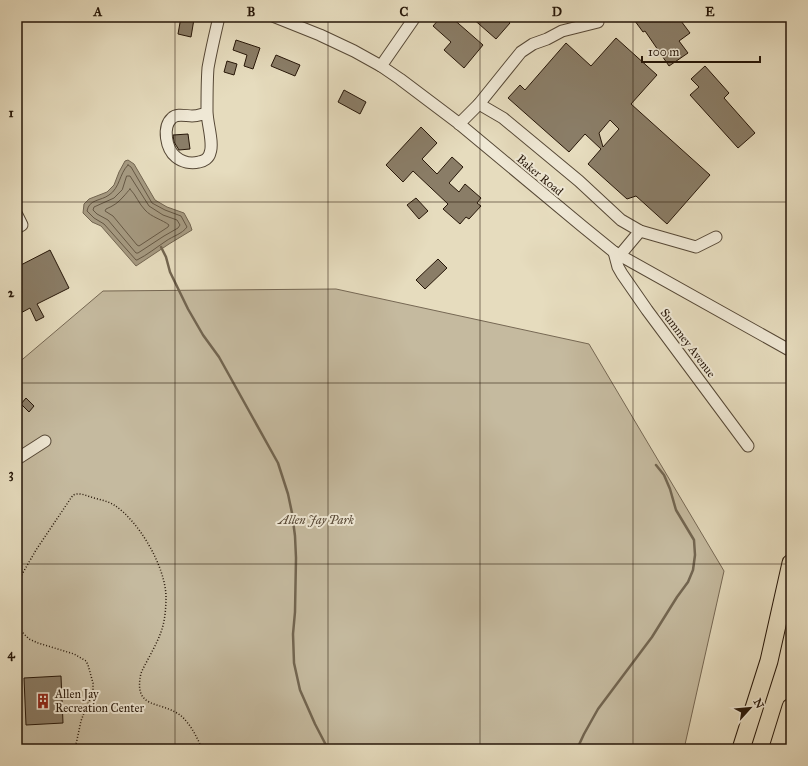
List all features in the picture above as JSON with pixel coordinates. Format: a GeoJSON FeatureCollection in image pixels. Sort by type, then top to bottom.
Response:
{"type":"FeatureCollection","features":[{"type":"Feature","properties":{"kind":"highway"},"geometry":{"type":"LineString","coordinates":[[741,749],[769,661],[791,563]]}},
{"type":"Feature","properties":{"kind":"highway"},"geometry":{"type":"LineString","coordinates":[[778,749],[791,707]]}},
{"type":"Feature","properties":{"kind":"street"},"geometry":{"type":"LineString","coordinates":[[207,113],[192,116],[177,115],[172,118],[168,125],[166,131],[167,140],[171,151],[176,157],[184,162],[194,163],[203,161],[209,157],[211,152],[207,113],[208,69],[219,17]]}},
{"type":"Feature","properties":{"kind":"street","name":"Baker Road"},"geometry":{"type":"LineString","coordinates":[[275,17],[296,21],[320,35],[354,50],[381,66],[459,124],[582,226],[617,253],[786,348]]}},
{"type":"Feature","properties":{"kind":"street"},"geometry":{"type":"LineString","coordinates":[[381,66],[415,17]]}},
{"type":"Feature","properties":{"kind":"street"},"geometry":{"type":"LineString","coordinates":[[459,124],[479,104],[520,52],[533,44],[562,31],[598,22]]}},
{"type":"Feature","properties":{"kind":"street"},"geometry":{"type":"LineString","coordinates":[[479,104],[503,118],[579,181],[621,220],[640,231],[696,247],[716,237]]}},
{"type":"Feature","properties":{"kind":"street"},"geometry":{"type":"LineString","coordinates":[[17,215],[22,225],[17,228]]}},
{"type":"Feature","properties":{"kind":"street"},"geometry":{"type":"LineString","coordinates":[[617,253],[640,231]]}},
{"type":"Feature","properties":{"kind":"street","name":"Summey Avenue"},"geometry":{"type":"LineString","coordinates":[[617,253],[618,267],[622,274],[748,446]]}},
{"type":"Feature","properties":{"kind":"street"},"geometry":{"type":"LineString","coordinates":[[17,459],[45,441]]}},
{"type":"Feature","properties":{"kind":"path"},"geometry":{"type":"LineString","coordinates":[[17,583],[36,550],[73,496],[79,494],[107,501],[115,505],[139,530],[150,547],[158,561],[166,594],[166,611],[164,622],[161,632],[141,674],[139,680],[140,692],[145,700],[171,710],[185,720],[202,749]]}},
{"type":"Feature","properties":{"kind":"path"},"geometry":{"type":"LineString","coordinates":[[17,626],[30,639],[38,643],[74,654],[86,661],[88,665],[93,683],[93,693],[81,722],[75,749]]}},
{"type":"Feature","properties":{"kind":"green space","name":"Allen Jay Park"},"geometry":{"type":"Polygon","coordinates":[[[336,289],[589,344],[724,571],[684,749],[17,749],[17,364],[103,291],[336,289]]]}},
{"type":"Feature","properties":{"kind":"water"},"geometry":{"type":"Polygon","coordinates":[[[128,160],[134,164],[155,200],[167,207],[184,213],[192,230],[136,266],[101,226],[92,222],[83,213],[84,204],[89,199],[107,192],[114,185],[125,161],[128,160]]]}},
{"type":"Feature","properties":{"kind":"building"},"geometry":{"type":"Polygon","coordinates":[[[181,17],[194,19],[191,37],[178,34],[181,17]]]}},
{"type":"Feature","properties":{"kind":"building"},"geometry":{"type":"Polygon","coordinates":[[[441,17],[451,17],[483,45],[464,68],[444,50],[451,42],[433,26],[441,17]]]}},
{"type":"Feature","properties":{"kind":"building"},"geometry":{"type":"Polygon","coordinates":[[[471,17],[504,17],[510,23],[496,39],[471,17]]]}},
{"type":"Feature","properties":{"kind":"building"},"geometry":{"type":"Polygon","coordinates":[[[632,17],[678,17],[690,33],[679,41],[688,53],[669,66],[645,31],[643,32],[632,17]]]}},
{"type":"Feature","properties":{"kind":"building"},"geometry":{"type":"Polygon","coordinates":[[[616,38],[657,75],[631,104],[710,175],[667,224],[636,196],[627,199],[588,164],[601,149],[585,134],[569,152],[508,98],[520,85],[525,90],[566,43],[591,66],[616,38]],[[610,120],[599,133],[603,147],[619,129],[610,120]]]}},
{"type":"Feature","properties":{"kind":"building"},"geometry":{"type":"Polygon","coordinates":[[[236,40],[260,48],[253,69],[244,66],[247,55],[233,50],[236,40]]]}},
{"type":"Feature","properties":{"kind":"building"},"geometry":{"type":"Polygon","coordinates":[[[276,55],[300,65],[295,76],[271,66],[276,55]]]}},
{"type":"Feature","properties":{"kind":"building"},"geometry":{"type":"Polygon","coordinates":[[[227,61],[237,64],[234,75],[224,72],[227,61]]]}},
{"type":"Feature","properties":{"kind":"building"},"geometry":{"type":"Polygon","coordinates":[[[705,66],[729,93],[724,98],[755,133],[738,148],[690,95],[699,87],[691,79],[705,66]]]}},
{"type":"Feature","properties":{"kind":"building"},"geometry":{"type":"Polygon","coordinates":[[[344,90],[366,102],[360,114],[338,102],[344,90]]]}},
{"type":"Feature","properties":{"kind":"building"},"geometry":{"type":"Polygon","coordinates":[[[421,127],[437,143],[422,159],[437,174],[452,157],[463,167],[449,183],[459,192],[465,184],[481,198],[477,203],[481,206],[469,219],[466,217],[460,224],[443,209],[448,204],[413,171],[403,182],[386,165],[421,127]]]}},
{"type":"Feature","properties":{"kind":"building"},"geometry":{"type":"Polygon","coordinates":[[[188,134],[190,149],[179,150],[174,142],[173,135],[188,134]]]}},
{"type":"Feature","properties":{"kind":"building"},"geometry":{"type":"Polygon","coordinates":[[[416,198],[428,211],[419,219],[407,205],[416,198]]]}},
{"type":"Feature","properties":{"kind":"building"},"geometry":{"type":"Polygon","coordinates":[[[50,250],[69,288],[37,304],[44,317],[36,321],[30,308],[17,315],[17,267],[50,250]]]}},
{"type":"Feature","properties":{"kind":"building"},"geometry":{"type":"Polygon","coordinates":[[[438,259],[447,268],[425,289],[416,280],[438,259]]]}},
{"type":"Feature","properties":{"kind":"building"},"geometry":{"type":"Polygon","coordinates":[[[26,398],[34,406],[29,412],[21,404],[26,398]]]}},
{"type":"Feature","properties":{"kind":"building","name":"Allen Jay Recreation Center"},"geometry":{"type":"Polygon","coordinates":[[[61,676],[63,723],[26,725],[24,678],[61,676]]]}},
{"type":"Feature","properties":{"kind":"waterway"},"geometry":{"type":"LineString","coordinates":[[161,247],[166,257],[170,272],[188,309],[203,335],[219,357],[278,463],[288,494],[295,536],[295,612],[293,634],[294,663],[300,690],[328,749]]}},
{"type":"Feature","properties":{"kind":"waterway"},"geometry":{"type":"LineString","coordinates":[[577,749],[598,709],[652,637],[688,582],[693,570],[695,555],[694,540],[676,510],[664,475],[656,465]]}},
{"type":"Feature","properties":{"kind":"place","name":"Allen Jay Recreation Center"},"geometry":{"type":"Point","coordinates":[43,701]}}]}
